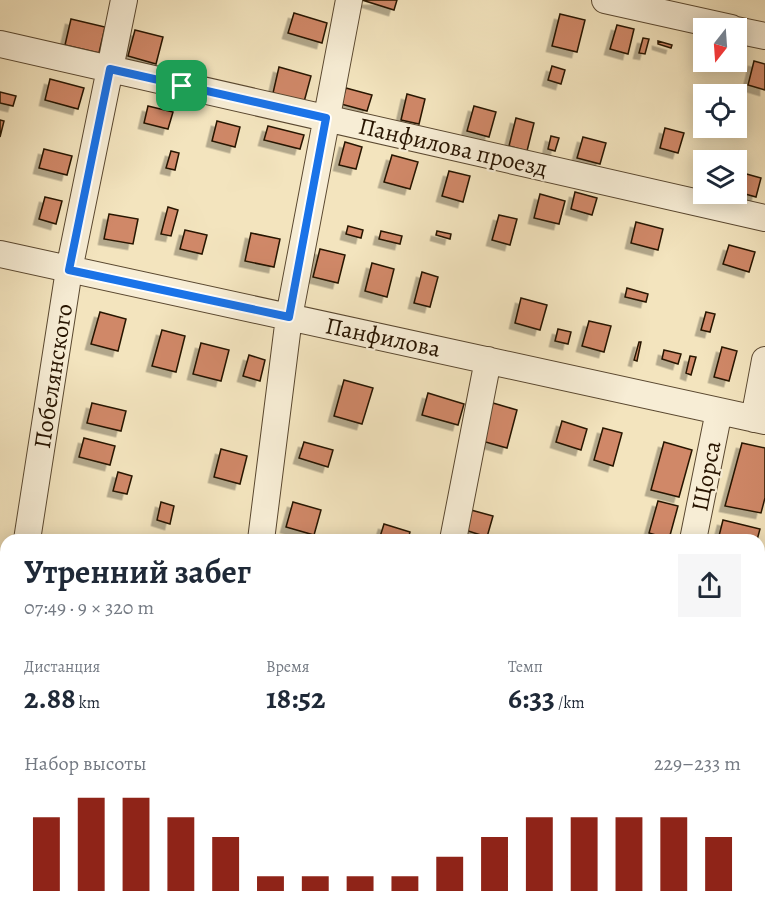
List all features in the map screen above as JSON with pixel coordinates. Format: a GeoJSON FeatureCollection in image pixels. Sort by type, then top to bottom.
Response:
{"type":"FeatureCollection","features":[{"type":"Feature","properties":{"kind":"street","name":"Побелянского"},"geometry":{"type":"LineString","coordinates":[[28,534],[69,270],[124,0]]}},
{"type":"Feature","properties":{"kind":"street"},"geometry":{"type":"LineString","coordinates":[[262,534],[289,317],[349,0]]}},
{"type":"Feature","properties":{"kind":"street"},"geometry":{"type":"LineString","coordinates":[[605,0],[693,20]]}},
{"type":"Feature","properties":{"kind":"street"},"geometry":{"type":"LineString","coordinates":[[747,32],[765,36]]}},
{"type":"Feature","properties":{"kind":"street","name":"Панфилова проезд"},"geometry":{"type":"LineString","coordinates":[[0,44],[765,218]]}},
{"type":"Feature","properties":{"kind":"street","name":"Панфилова"},"geometry":{"type":"LineString","coordinates":[[0,254],[760,420]]}},
{"type":"Feature","properties":{"kind":"street"},"geometry":{"type":"LineString","coordinates":[[454,534],[488,360]]}},
{"type":"Feature","properties":{"kind":"street"},"geometry":{"type":"LineString","coordinates":[[760,420],[765,360]]}},
{"type":"Feature","properties":{"kind":"street","name":"Щорса"},"geometry":{"type":"LineString","coordinates":[[694,534],[719,411]]}},
{"type":"Feature","properties":{"kind":"building"},"geometry":{"type":"Polygon","coordinates":[[[362,0],[397,0],[394,10],[362,0]]]}},
{"type":"Feature","properties":{"kind":"building"},"geometry":{"type":"Polygon","coordinates":[[[294,13],[327,23],[322,43],[288,33],[294,13]]]}},
{"type":"Feature","properties":{"kind":"building"},"geometry":{"type":"Polygon","coordinates":[[[560,14],[585,20],[577,52],[552,46],[560,14]]]}},
{"type":"Feature","properties":{"kind":"building"},"geometry":{"type":"Polygon","coordinates":[[[71,19],[105,27],[99,53],[65,45],[71,19]]]}},
{"type":"Feature","properties":{"kind":"building"},"geometry":{"type":"Polygon","coordinates":[[[617,25],[634,29],[628,54],[610,49],[617,25]]]}},
{"type":"Feature","properties":{"kind":"building"},"geometry":{"type":"Polygon","coordinates":[[[135,30],[163,37],[156,64],[128,56],[135,30]]]}},
{"type":"Feature","properties":{"kind":"building"},"geometry":{"type":"Polygon","coordinates":[[[643,38],[649,39],[645,54],[639,53],[643,38]]]}},
{"type":"Feature","properties":{"kind":"building"},"geometry":{"type":"Polygon","coordinates":[[[658,41],[672,45],[671,48],[658,44],[658,41]]]}},
{"type":"Feature","properties":{"kind":"building"},"geometry":{"type":"Polygon","coordinates":[[[754,61],[765,64],[765,90],[748,85],[754,61]]]}},
{"type":"Feature","properties":{"kind":"building"},"geometry":{"type":"Polygon","coordinates":[[[552,66],[565,70],[561,84],[548,80],[552,66]]]}},
{"type":"Feature","properties":{"kind":"building"},"geometry":{"type":"Polygon","coordinates":[[[279,67],[311,76],[304,102],[273,93],[279,67]]]}},
{"type":"Feature","properties":{"kind":"building"},"geometry":{"type":"Polygon","coordinates":[[[50,79],[84,88],[78,109],[45,100],[50,79]]]}},
{"type":"Feature","properties":{"kind":"building"},"geometry":{"type":"Polygon","coordinates":[[[346,88],[372,95],[367,111],[341,104],[346,88]]]}},
{"type":"Feature","properties":{"kind":"building"},"geometry":{"type":"Polygon","coordinates":[[[0,92],[16,96],[13,106],[0,103],[0,92]]]}},
{"type":"Feature","properties":{"kind":"building"},"geometry":{"type":"Polygon","coordinates":[[[407,94],[425,99],[419,124],[401,120],[407,94]]]}},
{"type":"Feature","properties":{"kind":"building"},"geometry":{"type":"Polygon","coordinates":[[[148,106],[173,112],[168,129],[144,123],[148,106]]]}},
{"type":"Feature","properties":{"kind":"building"},"geometry":{"type":"Polygon","coordinates":[[[474,106],[496,112],[489,137],[467,131],[474,106]]]}},
{"type":"Feature","properties":{"kind":"building"},"geometry":{"type":"Polygon","coordinates":[[[516,118],[534,123],[527,151],[509,146],[516,118]]]}},
{"type":"Feature","properties":{"kind":"building"},"geometry":{"type":"Polygon","coordinates":[[[0,120],[4,121],[0,137],[0,120]]]}},
{"type":"Feature","properties":{"kind":"building"},"geometry":{"type":"Polygon","coordinates":[[[217,121],[240,127],[235,147],[212,141],[217,121]]]}},
{"type":"Feature","properties":{"kind":"building"},"geometry":{"type":"Polygon","coordinates":[[[268,126],[304,135],[300,149],[264,140],[268,126]]]}},
{"type":"Feature","properties":{"kind":"building"},"geometry":{"type":"Polygon","coordinates":[[[665,128],[684,133],[678,153],[660,148],[665,128]]]}},
{"type":"Feature","properties":{"kind":"building"},"geometry":{"type":"Polygon","coordinates":[[[551,136],[559,138],[555,151],[548,149],[551,136]]]}},
{"type":"Feature","properties":{"kind":"building"},"geometry":{"type":"Polygon","coordinates":[[[583,137],[606,143],[600,164],[577,158],[583,137]]]}},
{"type":"Feature","properties":{"kind":"building"},"geometry":{"type":"Polygon","coordinates":[[[345,142],[362,147],[356,169],[339,165],[345,142]]]}},
{"type":"Feature","properties":{"kind":"building"},"geometry":{"type":"Polygon","coordinates":[[[44,149],[72,156],[67,175],[39,168],[44,149]]]}},
{"type":"Feature","properties":{"kind":"building"},"geometry":{"type":"Polygon","coordinates":[[[171,151],[179,153],[175,170],[166,168],[171,151]]]}},
{"type":"Feature","properties":{"kind":"building"},"geometry":{"type":"Polygon","coordinates":[[[392,155],[418,162],[410,189],[384,182],[392,155]]]}},
{"type":"Feature","properties":{"kind":"building"},"geometry":{"type":"Polygon","coordinates":[[[449,171],[470,176],[463,202],[442,196],[449,171]]]}},
{"type":"Feature","properties":{"kind":"building"},"geometry":{"type":"Polygon","coordinates":[[[747,174],[761,178],[756,197],[747,194],[747,174]]]}},
{"type":"Feature","properties":{"kind":"building"},"geometry":{"type":"Polygon","coordinates":[[[575,192],[597,198],[592,215],[571,209],[575,192]]]}},
{"type":"Feature","properties":{"kind":"building"},"geometry":{"type":"Polygon","coordinates":[[[540,194],[565,201],[559,224],[534,218],[540,194]]]}},
{"type":"Feature","properties":{"kind":"building"},"geometry":{"type":"Polygon","coordinates":[[[45,197],[62,201],[56,224],[39,219],[45,197]]]}},
{"type":"Feature","properties":{"kind":"building"},"geometry":{"type":"Polygon","coordinates":[[[168,207],[178,210],[171,236],[161,234],[168,207]]]}},
{"type":"Feature","properties":{"kind":"building"},"geometry":{"type":"Polygon","coordinates":[[[109,214],[138,219],[133,244],[104,239],[109,214]]]}},
{"type":"Feature","properties":{"kind":"building"},"geometry":{"type":"Polygon","coordinates":[[[499,215],[517,219],[510,245],[492,240],[499,215]]]}},
{"type":"Feature","properties":{"kind":"building"},"geometry":{"type":"Polygon","coordinates":[[[636,222],[663,229],[658,250],[631,243],[636,222]]]}},
{"type":"Feature","properties":{"kind":"building"},"geometry":{"type":"Polygon","coordinates":[[[348,226],[363,230],[361,238],[346,234],[348,226]]]}},
{"type":"Feature","properties":{"kind":"building"},"geometry":{"type":"Polygon","coordinates":[[[185,230],[207,235],[202,254],[180,249],[185,230]]]}},
{"type":"Feature","properties":{"kind":"building"},"geometry":{"type":"Polygon","coordinates":[[[381,231],[402,236],[400,244],[379,239],[381,231]]]}},
{"type":"Feature","properties":{"kind":"building"},"geometry":{"type":"Polygon","coordinates":[[[437,231],[451,234],[450,239],[436,235],[437,231]]]}},
{"type":"Feature","properties":{"kind":"building"},"geometry":{"type":"Polygon","coordinates":[[[251,233],[280,239],[274,267],[245,261],[251,233]]]}},
{"type":"Feature","properties":{"kind":"building"},"geometry":{"type":"Polygon","coordinates":[[[729,245],[755,252],[749,272],[723,264],[729,245]]]}},
{"type":"Feature","properties":{"kind":"building"},"geometry":{"type":"Polygon","coordinates":[[[320,249],[345,255],[338,283],[313,277],[320,249]]]}},
{"type":"Feature","properties":{"kind":"building"},"geometry":{"type":"Polygon","coordinates":[[[372,263],[394,269],[387,297],[365,291],[372,263]]]}},
{"type":"Feature","properties":{"kind":"building"},"geometry":{"type":"Polygon","coordinates":[[[422,272],[438,277],[430,307],[414,303],[422,272]]]}},
{"type":"Feature","properties":{"kind":"building"},"geometry":{"type":"Polygon","coordinates":[[[627,288],[648,294],[646,302],[625,297],[627,288]]]}},
{"type":"Feature","properties":{"kind":"building"},"geometry":{"type":"Polygon","coordinates":[[[521,298],[547,305],[540,330],[515,323],[521,298]]]}},
{"type":"Feature","properties":{"kind":"building"},"geometry":{"type":"Polygon","coordinates":[[[100,312],[126,319],[118,351],[91,344],[100,312]]]}},
{"type":"Feature","properties":{"kind":"building"},"geometry":{"type":"Polygon","coordinates":[[[706,312],[715,314],[710,332],[701,330],[706,312]]]}},
{"type":"Feature","properties":{"kind":"building"},"geometry":{"type":"Polygon","coordinates":[[[589,321],[611,326],[604,352],[582,346],[589,321]]]}},
{"type":"Feature","properties":{"kind":"building"},"geometry":{"type":"Polygon","coordinates":[[[558,329],[571,332],[568,344],[555,341],[558,329]]]}},
{"type":"Feature","properties":{"kind":"building"},"geometry":{"type":"Polygon","coordinates":[[[162,330],[185,336],[176,372],[152,366],[162,330]]]}},
{"type":"Feature","properties":{"kind":"building"},"geometry":{"type":"Polygon","coordinates":[[[639,342],[641,342],[637,361],[634,360],[639,342]]]}},
{"type":"Feature","properties":{"kind":"building"},"geometry":{"type":"Polygon","coordinates":[[[201,343],[229,350],[221,381],[193,374],[201,343]]]}},
{"type":"Feature","properties":{"kind":"building"},"geometry":{"type":"Polygon","coordinates":[[[722,347],[737,351],[729,381],[714,377],[722,347]]]}},
{"type":"Feature","properties":{"kind":"building"},"geometry":{"type":"Polygon","coordinates":[[[664,350],[681,354],[678,364],[662,359],[664,350]]]}},
{"type":"Feature","properties":{"kind":"building"},"geometry":{"type":"Polygon","coordinates":[[[249,355],[265,360],[260,381],[243,376],[249,355]]]}},
{"type":"Feature","properties":{"kind":"building"},"geometry":{"type":"Polygon","coordinates":[[[690,356],[696,357],[691,375],[686,373],[690,356]]]}},
{"type":"Feature","properties":{"kind":"building"},"geometry":{"type":"Polygon","coordinates":[[[344,380],[373,388],[362,424],[334,416],[344,380]]]}},
{"type":"Feature","properties":{"kind":"building"},"geometry":{"type":"Polygon","coordinates":[[[428,393],[464,404],[458,425],[422,415],[428,393]]]}},
{"type":"Feature","properties":{"kind":"building"},"geometry":{"type":"Polygon","coordinates":[[[92,403],[126,411],[121,431],[87,423],[92,403]]]}},
{"type":"Feature","properties":{"kind":"building"},"geometry":{"type":"Polygon","coordinates":[[[493,403],[517,410],[507,448],[482,441],[493,403]]]}},
{"type":"Feature","properties":{"kind":"building"},"geometry":{"type":"Polygon","coordinates":[[[562,421],[587,429],[581,450],[556,442],[562,421]]]}},
{"type":"Feature","properties":{"kind":"building"},"geometry":{"type":"Polygon","coordinates":[[[603,428],[622,433],[613,466],[594,460],[603,428]]]}},
{"type":"Feature","properties":{"kind":"building"},"geometry":{"type":"Polygon","coordinates":[[[84,438],[115,446],[110,465],[79,457],[84,438]]]}},
{"type":"Feature","properties":{"kind":"building"},"geometry":{"type":"Polygon","coordinates":[[[304,442],[333,450],[328,467],[299,458],[304,442]]]}},
{"type":"Feature","properties":{"kind":"building"},"geometry":{"type":"Polygon","coordinates":[[[664,442],[692,450],[679,497],[651,490],[664,442]]]}},
{"type":"Feature","properties":{"kind":"building"},"geometry":{"type":"Polygon","coordinates":[[[742,443],[765,448],[765,498],[761,513],[725,506],[742,443]]]}},
{"type":"Feature","properties":{"kind":"building"},"geometry":{"type":"Polygon","coordinates":[[[221,449],[247,456],[240,484],[214,477],[221,449]]]}},
{"type":"Feature","properties":{"kind":"building"},"geometry":{"type":"Polygon","coordinates":[[[118,472],[132,476],[127,494],[113,491],[118,472]]]}},
{"type":"Feature","properties":{"kind":"building"},"geometry":{"type":"Polygon","coordinates":[[[658,501],[678,506],[670,534],[649,533],[658,501]]]}},
{"type":"Feature","properties":{"kind":"building"},"geometry":{"type":"Polygon","coordinates":[[[161,502],[174,506],[170,524],[157,520],[161,502]]]}},
{"type":"Feature","properties":{"kind":"building"},"geometry":{"type":"Polygon","coordinates":[[[293,502],[321,510],[314,534],[286,527],[293,502]]]}},
{"type":"Feature","properties":{"kind":"building"},"geometry":{"type":"Polygon","coordinates":[[[471,510],[493,516],[488,534],[465,530],[471,510]]]}},
{"type":"Feature","properties":{"kind":"building"},"geometry":{"type":"Polygon","coordinates":[[[723,520],[760,529],[759,534],[720,534],[723,520]]]}},
{"type":"Feature","properties":{"kind":"building"},"geometry":{"type":"Polygon","coordinates":[[[384,524],[410,532],[410,534],[381,534],[384,524]]]}},
{"type":"Feature","properties":{"kind":"route"},"geometry":{"type":"LineString","coordinates":[[110,69],[182,86],[326,118],[289,317],[69,270],[110,69]]}}]}
